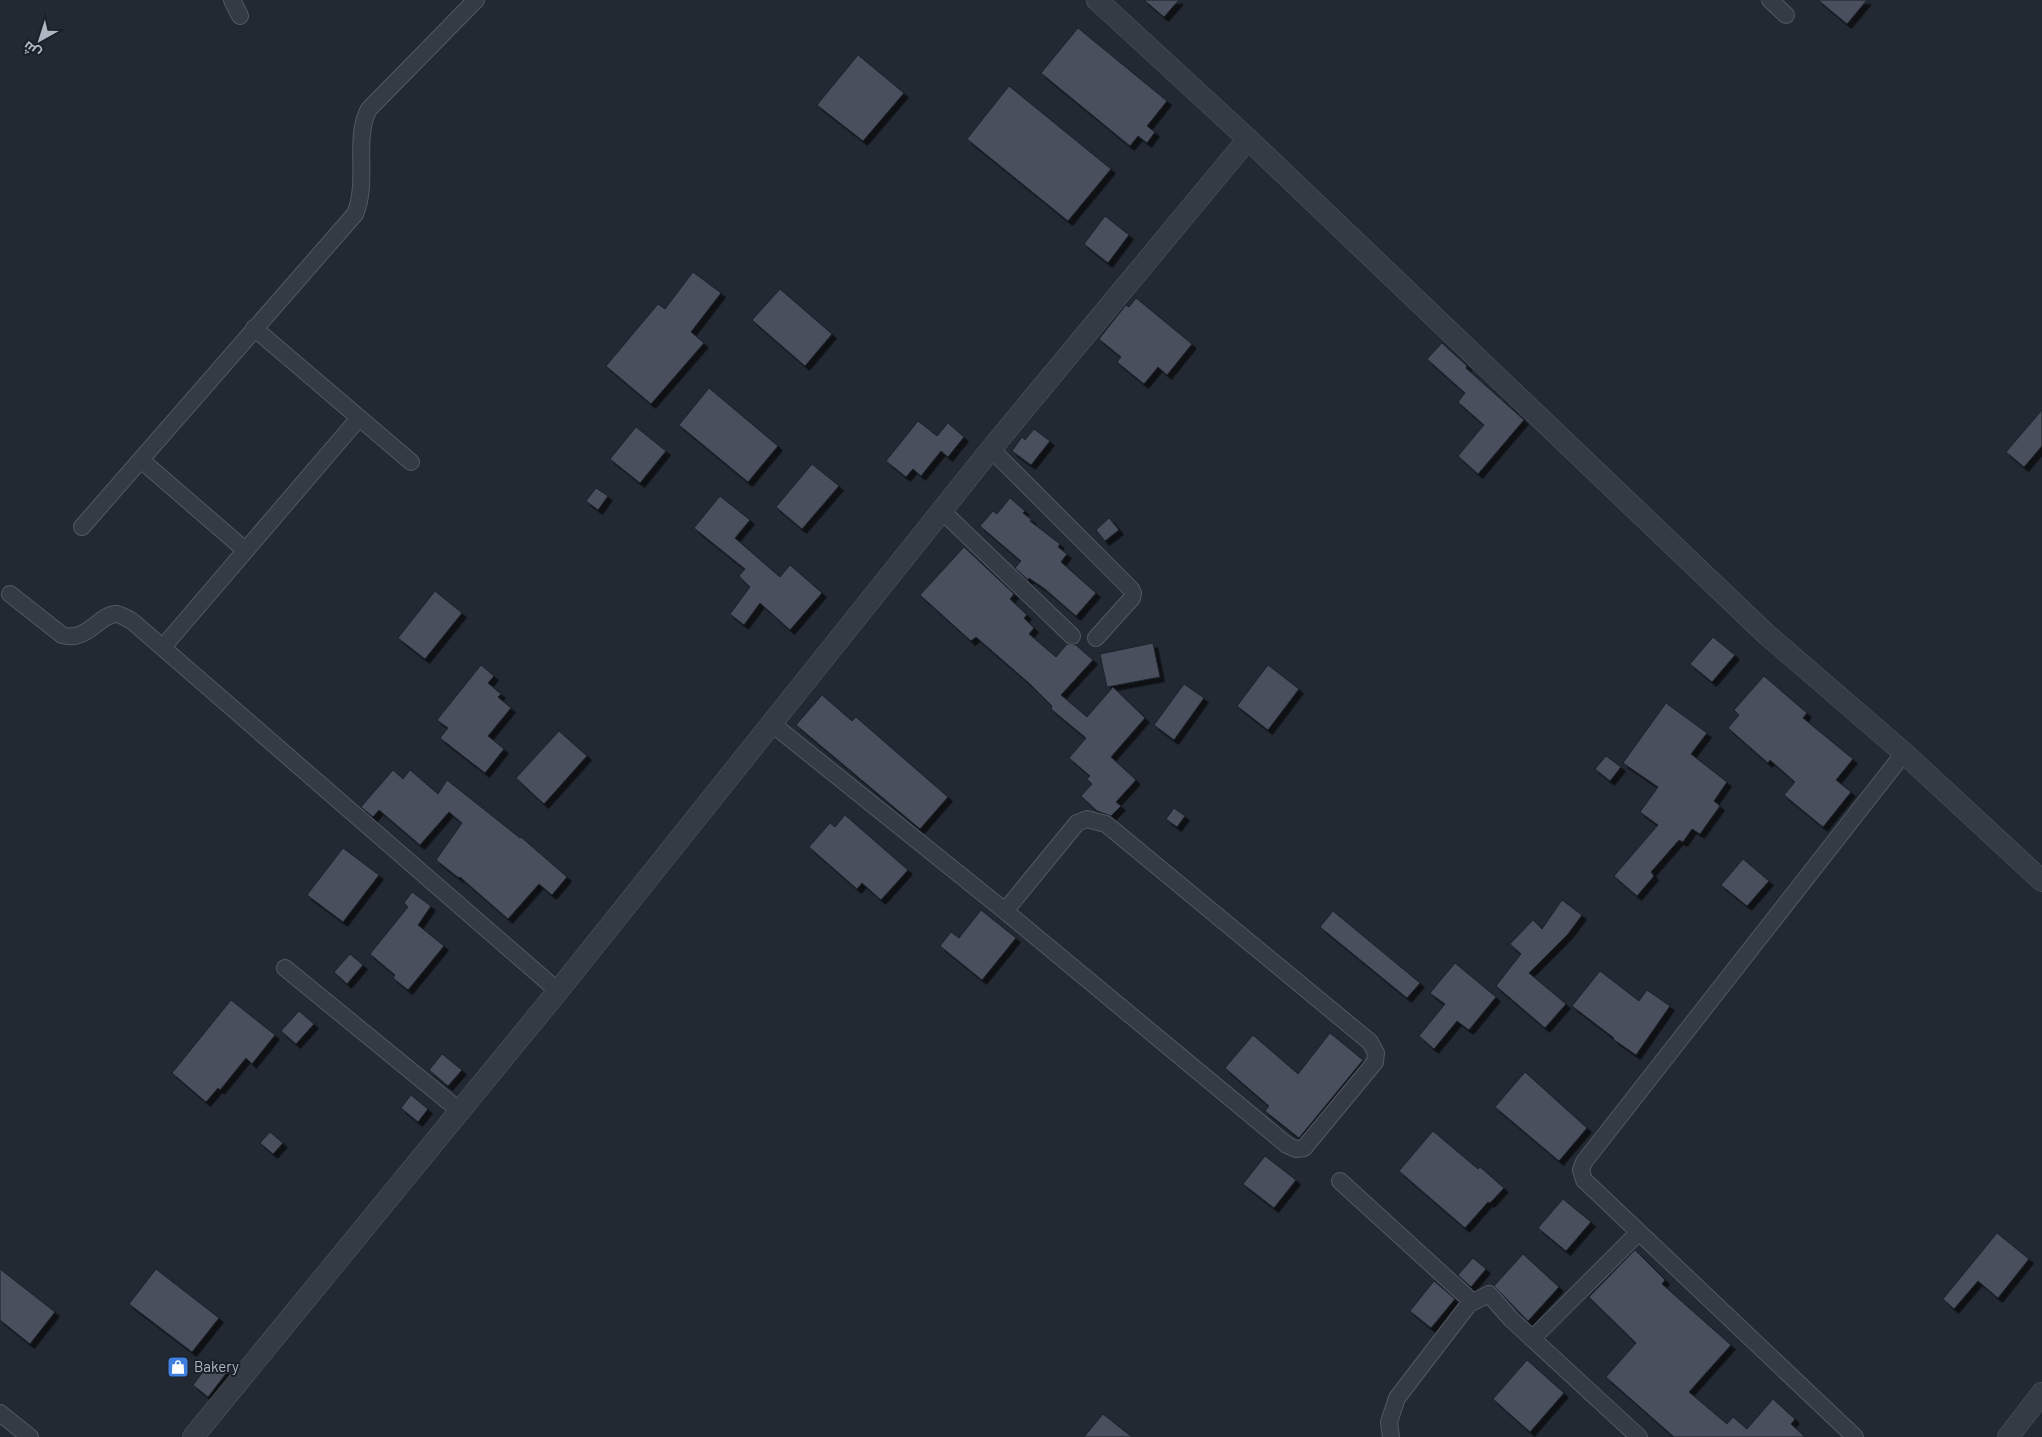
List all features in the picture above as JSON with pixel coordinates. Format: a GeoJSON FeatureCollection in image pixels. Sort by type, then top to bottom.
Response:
{"type":"FeatureCollection","features":[{"type":"Feature","properties":{"kind":"street"},"geometry":{"type":"LineString","coordinates":[[232,0],[240,16]]}},
{"type":"Feature","properties":{"kind":"street"},"geometry":{"type":"LineString","coordinates":[[82,527],[355,214],[359,205],[361,190],[364,121],[369,109],[476,0]]}},
{"type":"Feature","properties":{"kind":"street"},"geometry":{"type":"LineString","coordinates":[[1770,0],[1786,14]]}},
{"type":"Feature","properties":{"kind":"street"},"geometry":{"type":"LineString","coordinates":[[1102,2],[1766,634],[1904,753],[2042,881]]}},
{"type":"Feature","properties":{"kind":"street"},"geometry":{"type":"LineString","coordinates":[[193,1437],[558,991],[991,448],[1248,140]]}},
{"type":"Feature","properties":{"kind":"street"},"geometry":{"type":"LineString","coordinates":[[254,328],[411,462]]}},
{"type":"Feature","properties":{"kind":"street"},"geometry":{"type":"LineString","coordinates":[[163,647],[359,418]]}},
{"type":"Feature","properties":{"kind":"street"},"geometry":{"type":"LineString","coordinates":[[991,448],[1131,589],[1132,598],[1096,638]]}},
{"type":"Feature","properties":{"kind":"street"},"geometry":{"type":"LineString","coordinates":[[141,460],[245,550]]}},
{"type":"Feature","properties":{"kind":"street"},"geometry":{"type":"LineString","coordinates":[[941,510],[1072,636]]}},
{"type":"Feature","properties":{"kind":"street"},"geometry":{"type":"LineString","coordinates":[[10,594],[62,635],[76,637],[112,615],[117,614],[132,621],[558,991]]}},
{"type":"Feature","properties":{"kind":"street"},"geometry":{"type":"LineString","coordinates":[[771,723],[1004,911],[1287,1145],[1296,1149],[1304,1148],[1375,1062],[1376,1053],[1370,1042],[1106,824],[1087,819],[1077,823],[1004,911]]}},
{"type":"Feature","properties":{"kind":"street"},"geometry":{"type":"LineString","coordinates":[[1855,1437],[1638,1233],[1584,1180],[1581,1170],[1584,1162],[1904,753]]}},
{"type":"Feature","properties":{"kind":"street"},"geometry":{"type":"LineString","coordinates":[[285,968],[460,1111]]}},
{"type":"Feature","properties":{"kind":"street"},"geometry":{"type":"LineString","coordinates":[[1340,1181],[1465,1295],[1469,1300],[1469,1304]]}},
{"type":"Feature","properties":{"kind":"street"},"geometry":{"type":"LineString","coordinates":[[1532,1339],[1638,1233]]}},
{"type":"Feature","properties":{"kind":"street"},"geometry":{"type":"LineString","coordinates":[[1391,1437],[1389,1422],[1397,1398],[1469,1304],[1489,1294],[1511,1319],[1639,1437]]}},
{"type":"Feature","properties":{"kind":"street"},"geometry":{"type":"LineString","coordinates":[[2008,1437],[2042,1393]]}},
{"type":"Feature","properties":{"kind":"street"},"geometry":{"type":"LineString","coordinates":[[0,1413],[30,1437]]}},
{"type":"Feature","properties":{"kind":"building"},"geometry":{"type":"Polygon","coordinates":[[[1144,0],[1179,0],[1164,17],[1144,0]]]}},
{"type":"Feature","properties":{"kind":"building"},"geometry":{"type":"Polygon","coordinates":[[[1818,0],[1867,0],[1847,24],[1818,0]]]}},
{"type":"Feature","properties":{"kind":"building"},"geometry":{"type":"Polygon","coordinates":[[[1078,28],[1167,101],[1147,126],[1155,132],[1147,143],[1138,136],[1130,146],[1041,73],[1078,28]]]}},
{"type":"Feature","properties":{"kind":"building"},"geometry":{"type":"Polygon","coordinates":[[[858,55],[904,93],[863,141],[817,105],[858,55]]]}},
{"type":"Feature","properties":{"kind":"building"},"geometry":{"type":"Polygon","coordinates":[[[1009,86],[1111,169],[1068,221],[967,139],[1009,86]]]}},
{"type":"Feature","properties":{"kind":"building"},"geometry":{"type":"Polygon","coordinates":[[[1105,216],[1129,235],[1108,263],[1084,244],[1105,216]]]}},
{"type":"Feature","properties":{"kind":"building"},"geometry":{"type":"Polygon","coordinates":[[[693,272],[721,293],[691,332],[704,343],[651,404],[606,366],[658,304],[665,309],[693,272]]]}},
{"type":"Feature","properties":{"kind":"building"},"geometry":{"type":"Polygon","coordinates":[[[780,289],[832,334],[805,366],[752,320],[780,289]]]}},
{"type":"Feature","properties":{"kind":"building"},"geometry":{"type":"Polygon","coordinates":[[[1136,298],[1192,344],[1167,375],[1158,367],[1144,384],[1117,362],[1121,357],[1099,339],[1126,305],[1129,307],[1136,298]]]}},
{"type":"Feature","properties":{"kind":"building"},"geometry":{"type":"Polygon","coordinates":[[[1442,343],[1467,366],[1466,368],[1524,420],[1478,474],[1458,456],[1484,425],[1458,402],[1465,393],[1427,359],[1442,343]]]}},
{"type":"Feature","properties":{"kind":"building"},"geometry":{"type":"Polygon","coordinates":[[[709,388],[778,446],[748,482],[679,425],[709,388]]]}},
{"type":"Feature","properties":{"kind":"building"},"geometry":{"type":"Polygon","coordinates":[[[2042,410],[2042,446],[2024,467],[2006,452],[2042,410]]]}},
{"type":"Feature","properties":{"kind":"building"},"geometry":{"type":"Polygon","coordinates":[[[918,421],[937,436],[948,423],[964,437],[948,457],[941,451],[921,476],[913,469],[906,477],[886,461],[918,421]]]}},
{"type":"Feature","properties":{"kind":"building"},"geometry":{"type":"Polygon","coordinates":[[[636,427],[666,451],[640,483],[610,459],[636,427]]]}},
{"type":"Feature","properties":{"kind":"building"},"geometry":{"type":"Polygon","coordinates":[[[1034,429],[1050,441],[1031,465],[1012,451],[1022,437],[1025,440],[1034,429]]]}},
{"type":"Feature","properties":{"kind":"building"},"geometry":{"type":"Polygon","coordinates":[[[812,464],[839,486],[802,529],[776,507],[812,464]]]}},
{"type":"Feature","properties":{"kind":"building"},"geometry":{"type":"Polygon","coordinates":[[[596,488],[608,496],[598,510],[586,501],[596,488]]]}},
{"type":"Feature","properties":{"kind":"building"},"geometry":{"type":"Polygon","coordinates":[[[720,496],[750,520],[735,538],[780,577],[790,565],[822,593],[790,630],[760,603],[744,625],[730,614],[750,587],[739,576],[745,569],[694,528],[720,496]]]}},
{"type":"Feature","properties":{"kind":"building"},"geometry":{"type":"Polygon","coordinates":[[[1010,498],[1025,511],[1023,513],[1032,520],[1030,521],[1060,544],[1058,547],[1067,554],[1061,562],[1096,593],[1076,616],[1045,589],[1029,578],[1028,580],[1015,568],[1021,561],[980,526],[993,511],[997,514],[1010,498]]]}},
{"type":"Feature","properties":{"kind":"building"},"geometry":{"type":"Polygon","coordinates":[[[1109,518],[1119,530],[1105,541],[1096,530],[1109,518]]]}},
{"type":"Feature","properties":{"kind":"building"},"geometry":{"type":"Polygon","coordinates":[[[964,547],[1014,594],[1010,599],[1027,615],[1024,618],[1034,628],[1029,634],[1056,657],[1067,644],[1076,645],[1093,660],[1061,695],[1087,717],[1113,687],[1145,718],[1111,757],[1136,780],[1116,802],[1121,806],[1111,816],[1097,811],[1081,796],[1092,784],[1087,779],[1090,776],[1069,758],[1086,738],[1051,709],[1052,706],[1030,684],[976,637],[971,641],[920,595],[964,547]]]}},
{"type":"Feature","properties":{"kind":"building"},"geometry":{"type":"Polygon","coordinates":[[[435,591],[462,613],[425,659],[398,638],[435,591]]]}},
{"type":"Feature","properties":{"kind":"building"},"geometry":{"type":"Polygon","coordinates":[[[1713,637],[1735,655],[1712,682],[1690,664],[1713,637]]]}},
{"type":"Feature","properties":{"kind":"building"},"geometry":{"type":"Polygon","coordinates":[[[1153,643],[1160,677],[1107,687],[1100,654],[1153,643]]]}},
{"type":"Feature","properties":{"kind":"building"},"geometry":{"type":"Polygon","coordinates":[[[481,665],[494,676],[488,683],[501,694],[498,697],[511,708],[488,736],[504,749],[485,773],[440,738],[448,728],[437,720],[481,665]]]}},
{"type":"Feature","properties":{"kind":"building"},"geometry":{"type":"Polygon","coordinates":[[[1268,665],[1299,689],[1268,730],[1237,706],[1268,665]]]}},
{"type":"Feature","properties":{"kind":"building"},"geometry":{"type":"Polygon","coordinates":[[[1764,676],[1807,713],[1803,718],[1853,759],[1836,780],[1851,792],[1823,827],[1784,795],[1795,782],[1770,760],[1768,763],[1728,728],[1739,715],[1734,710],[1764,676]]]}},
{"type":"Feature","properties":{"kind":"building"},"geometry":{"type":"Polygon","coordinates":[[[1184,684],[1204,698],[1174,740],[1154,725],[1184,684]]]}},
{"type":"Feature","properties":{"kind":"building"},"geometry":{"type":"Polygon","coordinates":[[[822,695],[852,721],[856,717],[948,797],[920,829],[796,725],[822,695]]]}},
{"type":"Feature","properties":{"kind":"building"},"geometry":{"type":"Polygon","coordinates":[[[1666,703],[1707,733],[1691,754],[1727,782],[1714,801],[1720,806],[1700,834],[1692,829],[1683,842],[1679,840],[1651,872],[1654,876],[1637,896],[1614,876],[1658,825],[1640,812],[1658,787],[1623,763],[1666,703]]]}},
{"type":"Feature","properties":{"kind":"building"},"geometry":{"type":"Polygon","coordinates":[[[559,731],[587,756],[544,804],[516,778],[559,731]]]}},
{"type":"Feature","properties":{"kind":"building"},"geometry":{"type":"Polygon","coordinates":[[[1606,756],[1621,767],[1610,781],[1595,769],[1606,756]]]}},
{"type":"Feature","properties":{"kind":"building"},"geometry":{"type":"Polygon","coordinates":[[[393,770],[403,779],[410,770],[438,794],[447,780],[521,837],[567,877],[552,895],[539,884],[508,919],[460,877],[436,860],[462,823],[449,812],[420,845],[379,810],[373,817],[361,807],[393,770]]]}},
{"type":"Feature","properties":{"kind":"building"},"geometry":{"type":"Polygon","coordinates":[[[1174,808],[1185,816],[1177,827],[1166,819],[1174,808]]]}},
{"type":"Feature","properties":{"kind":"building"},"geometry":{"type":"Polygon","coordinates":[[[845,815],[908,870],[881,900],[862,883],[857,889],[809,847],[830,823],[835,827],[845,815]]]}},
{"type":"Feature","properties":{"kind":"building"},"geometry":{"type":"Polygon","coordinates":[[[343,848],[379,875],[343,922],[307,895],[343,848]]]}},
{"type":"Feature","properties":{"kind":"building"},"geometry":{"type":"Polygon","coordinates":[[[1743,859],[1769,881],[1747,906],[1721,885],[1743,859]]]}},
{"type":"Feature","properties":{"kind":"building"},"geometry":{"type":"Polygon","coordinates":[[[412,892],[431,906],[418,925],[444,946],[408,990],[393,978],[395,975],[370,954],[408,907],[404,903],[412,892]]]}},
{"type":"Feature","properties":{"kind":"building"},"geometry":{"type":"Polygon","coordinates":[[[1562,900],[1582,915],[1568,934],[1529,973],[1566,1004],[1545,1028],[1496,986],[1521,954],[1510,944],[1533,920],[1542,929],[1562,900]]]}},
{"type":"Feature","properties":{"kind":"building"},"geometry":{"type":"Polygon","coordinates":[[[981,910],[1016,938],[982,980],[940,946],[951,932],[959,938],[981,910]]]}},
{"type":"Feature","properties":{"kind":"building"},"geometry":{"type":"Polygon","coordinates":[[[1333,911],[1420,983],[1407,998],[1320,927],[1333,911]]]}},
{"type":"Feature","properties":{"kind":"building"},"geometry":{"type":"Polygon","coordinates":[[[350,954],[363,965],[347,984],[334,972],[350,954]]]}},
{"type":"Feature","properties":{"kind":"building"},"geometry":{"type":"Polygon","coordinates":[[[1455,963],[1496,997],[1469,1030],[1457,1021],[1434,1049],[1419,1036],[1445,1004],[1430,993],[1455,963]]]}},
{"type":"Feature","properties":{"kind":"building"},"geometry":{"type":"Polygon","coordinates":[[[1600,971],[1639,1001],[1647,990],[1670,1006],[1636,1055],[1572,1006],[1600,971]]]}},
{"type":"Feature","properties":{"kind":"building"},"geometry":{"type":"Polygon","coordinates":[[[231,1000],[275,1035],[252,1064],[246,1058],[220,1090],[218,1088],[206,1102],[172,1073],[231,1000]]]}},
{"type":"Feature","properties":{"kind":"building"},"geometry":{"type":"Polygon","coordinates":[[[299,1011],[314,1024],[296,1044],[281,1031],[299,1011]]]}},
{"type":"Feature","properties":{"kind":"building"},"geometry":{"type":"Polygon","coordinates":[[[1330,1033],[1363,1060],[1299,1138],[1265,1111],[1269,1106],[1225,1068],[1253,1035],[1298,1074],[1330,1033]]]}},
{"type":"Feature","properties":{"kind":"building"},"geometry":{"type":"Polygon","coordinates":[[[442,1054],[462,1070],[448,1086],[429,1070],[442,1054]]]}},
{"type":"Feature","properties":{"kind":"building"},"geometry":{"type":"Polygon","coordinates":[[[1525,1072],[1587,1128],[1559,1161],[1495,1107],[1525,1072]]]}},
{"type":"Feature","properties":{"kind":"building"},"geometry":{"type":"Polygon","coordinates":[[[411,1095],[428,1109],[418,1122],[401,1108],[411,1095]]]}},
{"type":"Feature","properties":{"kind":"building"},"geometry":{"type":"Polygon","coordinates":[[[1433,1131],[1504,1188],[1490,1203],[1488,1202],[1465,1228],[1399,1171],[1433,1131]]]}},
{"type":"Feature","properties":{"kind":"building"},"geometry":{"type":"Polygon","coordinates":[[[270,1132],[283,1143],[273,1154],[260,1143],[270,1132]]]}},
{"type":"Feature","properties":{"kind":"building"},"geometry":{"type":"Polygon","coordinates":[[[1265,1156],[1296,1180],[1274,1208],[1243,1184],[1265,1156]]]}},
{"type":"Feature","properties":{"kind":"building"},"geometry":{"type":"Polygon","coordinates":[[[1563,1199],[1591,1222],[1566,1251],[1538,1228],[1563,1199]]]}},
{"type":"Feature","properties":{"kind":"building"},"geometry":{"type":"Polygon","coordinates":[[[1997,1233],[2029,1259],[1998,1298],[1978,1281],[1954,1309],[1943,1299],[1997,1233]]]}},
{"type":"Feature","properties":{"kind":"building"},"geometry":{"type":"Polygon","coordinates":[[[1635,1250],[1665,1280],[1662,1284],[1731,1345],[1689,1392],[1727,1424],[1733,1417],[1747,1429],[1773,1399],[1795,1419],[1791,1424],[1805,1437],[1674,1437],[1606,1377],[1636,1343],[1589,1297],[1635,1250]]]}},
{"type":"Feature","properties":{"kind":"building"},"geometry":{"type":"Polygon","coordinates":[[[1523,1254],[1559,1287],[1528,1321],[1494,1286],[1523,1254]]]}},
{"type":"Feature","properties":{"kind":"building"},"geometry":{"type":"Polygon","coordinates":[[[1473,1258],[1486,1269],[1471,1287],[1458,1275],[1473,1258]]]}},
{"type":"Feature","properties":{"kind":"building"},"geometry":{"type":"Polygon","coordinates":[[[0,1269],[55,1312],[30,1344],[0,1320],[0,1269]]]}},
{"type":"Feature","properties":{"kind":"building"},"geometry":{"type":"Polygon","coordinates":[[[156,1269],[219,1318],[192,1352],[129,1304],[156,1269]]]}},
{"type":"Feature","properties":{"kind":"building"},"geometry":{"type":"Polygon","coordinates":[[[1434,1281],[1455,1299],[1431,1328],[1410,1311],[1434,1281]]]}},
{"type":"Feature","properties":{"kind":"building"},"geometry":{"type":"Polygon","coordinates":[[[212,1360],[228,1371],[208,1397],[193,1385],[212,1360]]]}},
{"type":"Feature","properties":{"kind":"building"},"geometry":{"type":"Polygon","coordinates":[[[1527,1360],[1564,1393],[1530,1432],[1493,1399],[1527,1360]]]}},
{"type":"Feature","properties":{"kind":"building"},"geometry":{"type":"Polygon","coordinates":[[[1103,1414],[1132,1437],[1084,1437],[1103,1414]]]}},
{"type":"Feature","properties":{"kind":"place","name":"Bakery"},"geometry":{"type":"Point","coordinates":[178,1367]}}]}
